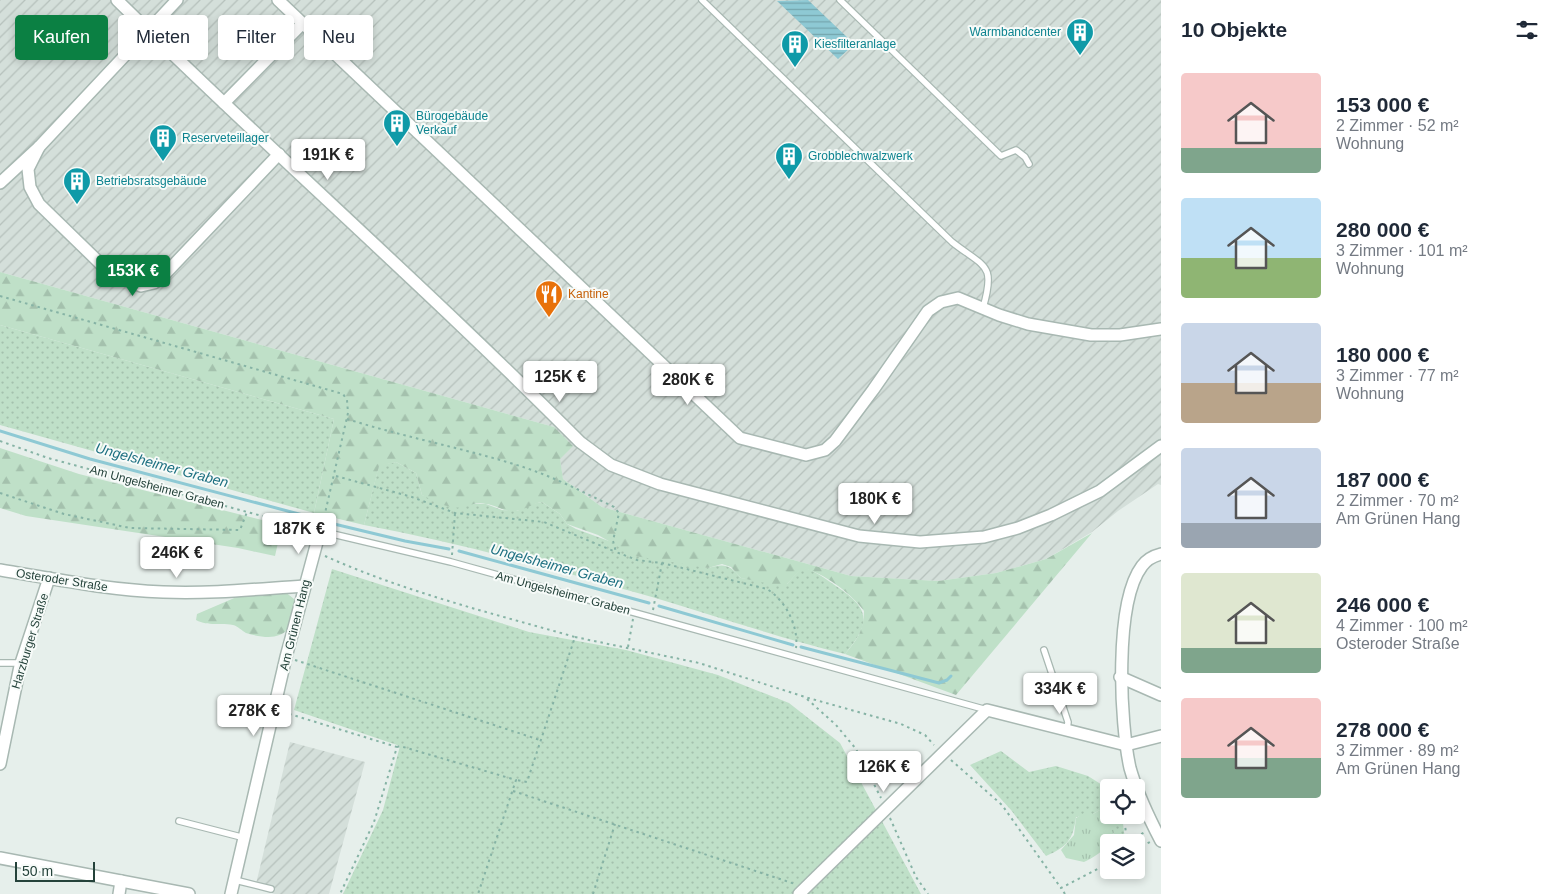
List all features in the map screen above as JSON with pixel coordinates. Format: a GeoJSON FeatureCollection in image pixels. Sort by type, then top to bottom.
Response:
{"type":"FeatureCollection","features":[{"type":"Feature","properties":{"kind":"street"},"geometry":{"type":"LineString","coordinates":[[117,0],[132,15]]}},
{"type":"Feature","properties":{"kind":"street"},"geometry":{"type":"LineString","coordinates":[[162,15],[177,0]]}},
{"type":"Feature","properties":{"kind":"street"},"geometry":{"type":"LineString","coordinates":[[278,0],[740,438],[806,455],[825,450],[835,441],[873,390],[928,311],[941,302],[958,298],[999,315],[1028,324],[1091,335],[1120,335],[1161,329]]}},
{"type":"Feature","properties":{"kind":"street"},"geometry":{"type":"LineString","coordinates":[[224,104],[303,23]]}},
{"type":"Feature","properties":{"kind":"street"},"geometry":{"type":"LineString","coordinates":[[0,183],[21,161],[39,147],[120,60]]}},
{"type":"Feature","properties":{"kind":"street"},"geometry":{"type":"LineString","coordinates":[[179,60],[521,382],[580,442],[611,465],[660,484],[859,536],[920,542],[984,537],[1018,528],[1051,515],[1100,491],[1161,446]]}},
{"type":"Feature","properties":{"kind":"street"},"geometry":{"type":"LineString","coordinates":[[39,147],[28,169],[30,187],[39,204],[109,272],[141,286],[154,283],[165,274],[278,154]]}},
{"type":"Feature","properties":{"kind":"street","name":"Am Grünen Hang"},"geometry":{"type":"LineString","coordinates":[[231,894],[286,657],[320,532]]}},
{"type":"Feature","properties":{"kind":"street"},"geometry":{"type":"LineString","coordinates":[[1158,835],[1131,769],[1126,745],[1120,677],[1126,613],[1135,580],[1145,562],[1161,554]]}},
{"type":"Feature","properties":{"kind":"street","name":"Osteroder Straße"},"geometry":{"type":"LineString","coordinates":[[0,570],[163,592],[234,592],[304,586]]}},
{"type":"Feature","properties":{"kind":"street","name":"Harzburger Straße"},"geometry":{"type":"LineString","coordinates":[[0,764],[21,663],[49,578]]}},
{"type":"Feature","properties":{"kind":"street"},"geometry":{"type":"LineString","coordinates":[[1120,677],[1161,695]]}},
{"type":"Feature","properties":{"kind":"street"},"geometry":{"type":"LineString","coordinates":[[802,891],[987,710]]}},
{"type":"Feature","properties":{"kind":"street","name":"Am Ungelsheimer Graben"},"geometry":{"type":"LineString","coordinates":[[987,710],[1126,745]]}},
{"type":"Feature","properties":{"kind":"street"},"geometry":{"type":"LineString","coordinates":[[1126,745],[1161,736]]}},
{"type":"Feature","properties":{"kind":"street"},"geometry":{"type":"LineString","coordinates":[[0,858],[189,894]]}},
{"type":"Feature","properties":{"kind":"street"},"geometry":{"type":"LineString","coordinates":[[119,894],[121,881]]}},
{"type":"Feature","properties":{"kind":"lane"},"geometry":{"type":"LineString","coordinates":[[702,0],[952,242],[988,270],[990,280],[983,308]]}},
{"type":"Feature","properties":{"kind":"lane"},"geometry":{"type":"LineString","coordinates":[[840,0],[1001,156],[1016,150],[1030,164]]}},
{"type":"Feature","properties":{"kind":"lane","name":"Am Ungelsheimer Graben"},"geometry":{"type":"LineString","coordinates":[[320,532],[451,562],[987,710]]}},
{"type":"Feature","properties":{"kind":"lane"},"geometry":{"type":"LineString","coordinates":[[1044,650],[1068,722],[1067,730]]}},
{"type":"Feature","properties":{"kind":"lane"},"geometry":{"type":"LineString","coordinates":[[0,663],[21,663]]}},
{"type":"Feature","properties":{"kind":"lane"},"geometry":{"type":"LineString","coordinates":[[179,821],[245,838]]}},
{"type":"Feature","properties":{"kind":"lane"},"geometry":{"type":"LineString","coordinates":[[235,880],[271,889]]}},
{"type":"Feature","properties":{"kind":"path"},"geometry":{"type":"LineString","coordinates":[[0,296],[331,389],[343,394],[347,400],[347,419],[320,532]]}},
{"type":"Feature","properties":{"kind":"path"},"geometry":{"type":"LineString","coordinates":[[347,419],[393,434],[476,453],[522,466],[614,507],[619,513],[613,541],[616,552]]}},
{"type":"Feature","properties":{"kind":"path","name":"Am Ungelsheimer Graben"},"geometry":{"type":"LineString","coordinates":[[0,441],[48,458],[320,532]]}},
{"type":"Feature","properties":{"kind":"path"},"geometry":{"type":"LineString","coordinates":[[335,475],[412,497],[455,513],[544,522],[638,560],[662,563],[767,589],[776,594],[786,606],[794,627],[797,644],[795,657]]}},
{"type":"Feature","properties":{"kind":"path"},"geometry":{"type":"LineString","coordinates":[[0,493],[64,514],[130,528],[240,530],[248,511]]}},
{"type":"Feature","properties":{"kind":"path"},"geometry":{"type":"LineString","coordinates":[[451,562],[455,513]]}},
{"type":"Feature","properties":{"kind":"path"},"geometry":{"type":"LineString","coordinates":[[314,551],[349,567],[443,599],[575,637],[699,663],[805,697],[901,724],[925,735],[1002,805],[1065,894]]}},
{"type":"Feature","properties":{"kind":"path"},"geometry":{"type":"LineString","coordinates":[[652,617],[662,563]]}},
{"type":"Feature","properties":{"kind":"path"},"geometry":{"type":"LineString","coordinates":[[628,647],[634,612]]}},
{"type":"Feature","properties":{"kind":"path"},"geometry":{"type":"LineString","coordinates":[[274,710],[397,747],[400,746],[526,782],[575,637]]}},
{"type":"Feature","properties":{"kind":"path"},"geometry":{"type":"LineString","coordinates":[[286,657],[540,740]]}},
{"type":"Feature","properties":{"kind":"path"},"geometry":{"type":"LineString","coordinates":[[805,697],[836,725],[856,749],[886,808],[916,877],[928,894]]}},
{"type":"Feature","properties":{"kind":"path"},"geometry":{"type":"LineString","coordinates":[[340,894],[374,822],[397,747]]}},
{"type":"Feature","properties":{"kind":"path"},"geometry":{"type":"LineString","coordinates":[[478,894],[516,780]]}},
{"type":"Feature","properties":{"kind":"path"},"geometry":{"type":"LineString","coordinates":[[513,791],[615,824],[802,891]]}},
{"type":"Feature","properties":{"kind":"path"},"geometry":{"type":"LineString","coordinates":[[592,894],[615,824]]}},
{"type":"Feature","properties":{"kind":"path"},"geometry":{"type":"LineString","coordinates":[[1145,837],[1158,835]]}},
{"type":"Feature","properties":{"kind":"path"},"geometry":{"type":"LineString","coordinates":[[1145,843],[1158,835]]}},
{"type":"Feature","properties":{"kind":"path"},"geometry":{"type":"LineString","coordinates":[[1061,888],[1100,868]]}},
{"type":"Feature","properties":{"kind":"shaded area"},"geometry":{"type":"Polygon","coordinates":[[[0,0],[1161,0],[1161,485],[1158,484],[1118,511],[1092,532],[1046,559],[996,573],[938,581],[851,576],[602,507],[563,479],[554,427],[0,272],[0,0]]]}},
{"type":"Feature","properties":{"kind":"shaded area"},"geometry":{"type":"Polygon","coordinates":[[[290,742],[365,762],[329,894],[275,894],[255,888],[290,742]]]}},
{"type":"Feature","properties":{"kind":"green space"},"geometry":{"type":"Polygon","coordinates":[[[0,272],[554,427],[573,446],[560,459],[563,479],[602,507],[851,576],[938,581],[996,573],[1046,559],[1092,533],[956,695],[845,654],[859,634],[863,624],[864,611],[859,604],[836,585],[810,570],[802,568],[787,584],[780,586],[741,578],[731,567],[722,564],[708,568],[635,556],[598,535],[567,524],[560,514],[542,502],[512,511],[483,503],[458,508],[442,504],[422,495],[416,473],[396,462],[379,466],[364,525],[314,513],[334,419],[0,325],[0,272]]]}},
{"type":"Feature","properties":{"kind":"green space"},"geometry":{"type":"Polygon","coordinates":[[[0,325],[334,419],[314,513],[0,425],[0,325]]]}},
{"type":"Feature","properties":{"kind":"green space"},"geometry":{"type":"Polygon","coordinates":[[[0,448],[79,474],[282,525],[275,556],[238,548],[26,516],[0,508],[0,448]]]}},
{"type":"Feature","properties":{"kind":"green space"},"geometry":{"type":"Polygon","coordinates":[[[396,462],[416,473],[422,495],[461,507],[469,504],[486,504],[502,510],[517,511],[531,504],[542,502],[560,514],[567,524],[576,529],[609,541],[708,568],[727,566],[734,570],[741,578],[787,584],[802,567],[816,573],[848,594],[861,609],[863,625],[854,643],[845,654],[545,567],[437,540],[364,525],[379,465],[396,462]]]}},
{"type":"Feature","properties":{"kind":"green space"},"geometry":{"type":"Polygon","coordinates":[[[332,569],[529,632],[626,650],[718,675],[789,703],[840,743],[921,894],[343,894],[383,810],[400,746],[294,710],[332,569]]]}},
{"type":"Feature","properties":{"kind":"green space"},"geometry":{"type":"Polygon","coordinates":[[[284,591],[294,599],[294,611],[289,628],[284,633],[276,636],[258,636],[246,633],[237,626],[205,623],[196,620],[197,614],[239,596],[284,591]]]}},
{"type":"Feature","properties":{"kind":"green space"},"geometry":{"type":"Polygon","coordinates":[[[1001,751],[1029,772],[1056,766],[1088,776],[1100,784],[1100,810],[1093,814],[1076,817],[1073,832],[1068,842],[1046,856],[1011,810],[970,765],[1001,751]]]}},
{"type":"Feature","properties":{"kind":"green space"},"geometry":{"type":"Polygon","coordinates":[[[1100,810],[1100,824],[1114,824],[1113,834],[1100,834],[1100,853],[1096,856],[1084,862],[1066,858],[1061,850],[1074,835],[1076,818],[1086,812],[1093,814],[1100,810]]]}},
{"type":"Feature","properties":{"kind":"green space"},"geometry":{"type":"Polygon","coordinates":[[[1110,824],[1123,824],[1124,834],[1114,834],[1110,824]]]}},
{"type":"Feature","properties":{"kind":"water"},"geometry":{"type":"Polygon","coordinates":[[[808,0],[849,39],[845,43],[850,48],[838,59],[777,1],[808,0]]]}},
{"type":"Feature","properties":{"kind":"waterway","name":"Ungelsheimer Graben"},"geometry":{"type":"LineString","coordinates":[[0,431],[90,459],[318,519]]}},
{"type":"Feature","properties":{"kind":"waterway","name":"Ungelsheimer Graben"},"geometry":{"type":"LineString","coordinates":[[330,523],[405,541],[449,549]]}},
{"type":"Feature","properties":{"kind":"waterway","name":"Ungelsheimer Graben"},"geometry":{"type":"LineString","coordinates":[[459,551],[649,603]]}},
{"type":"Feature","properties":{"kind":"waterway","name":"Ungelsheimer Graben"},"geometry":{"type":"LineString","coordinates":[[659,606],[793,645]]}},
{"type":"Feature","properties":{"kind":"waterway","name":"Ungelsheimer Graben"},"geometry":{"type":"LineString","coordinates":[[801,647],[939,683],[951,676]]}},
{"type":"Feature","properties":{"kind":"place","name":"Warmbandcenter"},"geometry":{"type":"Point","coordinates":[1080,56]}},
{"type":"Feature","properties":{"kind":"place","name":"Kiesfilteranlage"},"geometry":{"type":"Point","coordinates":[795,68]}},
{"type":"Feature","properties":{"kind":"place","name":"Bürogebäude Verkauf"},"geometry":{"type":"Point","coordinates":[397,147]}},
{"type":"Feature","properties":{"kind":"place","name":"Reserveteillager"},"geometry":{"type":"Point","coordinates":[163,162]}},
{"type":"Feature","properties":{"kind":"place","name":"Grobblechwalzwerk"},"geometry":{"type":"Point","coordinates":[789,180]}},
{"type":"Feature","properties":{"kind":"place","name":"Betriebsratsgebäude"},"geometry":{"type":"Point","coordinates":[77,205]}},
{"type":"Feature","properties":{"kind":"place","name":"Kantine"},"geometry":{"type":"Point","coordinates":[549,318]}}]}
